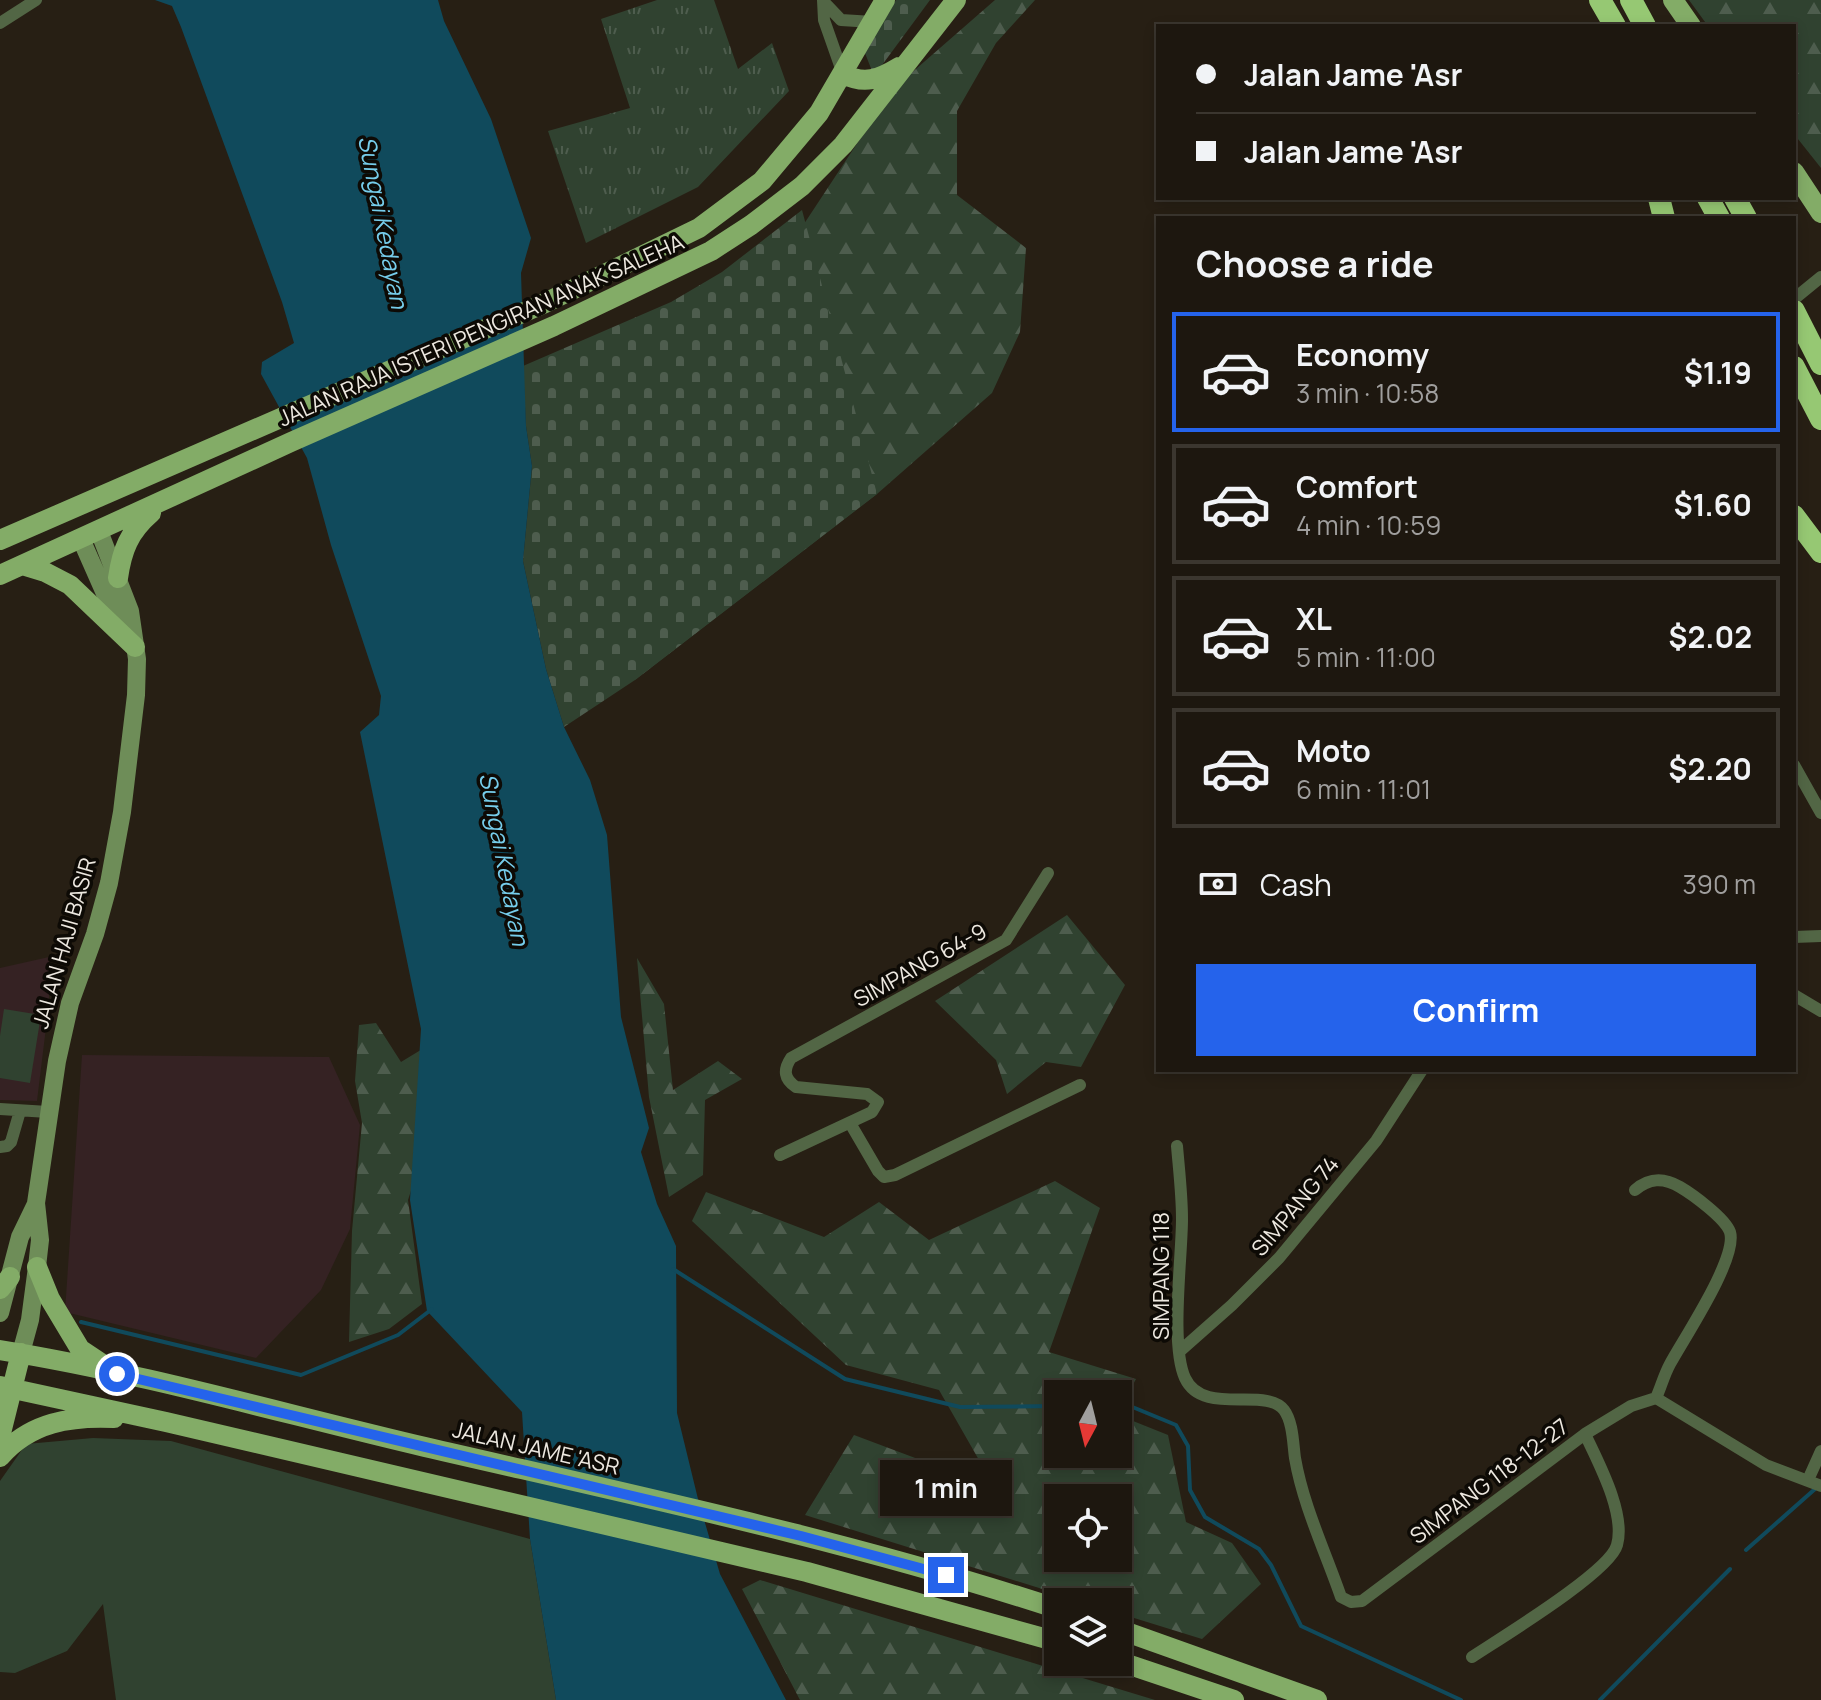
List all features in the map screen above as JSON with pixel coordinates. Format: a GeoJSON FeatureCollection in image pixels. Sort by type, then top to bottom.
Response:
{"type":"FeatureCollection","features":[{"type":"Feature","properties":{"kind":"highway"},"geometry":{"type":"LineString","coordinates":[[1599,0],[1606,24]]}},
{"type":"Feature","properties":{"kind":"highway"},"geometry":{"type":"LineString","coordinates":[[1599,0],[1614,24]]}},
{"type":"Feature","properties":{"kind":"highway"},"geometry":{"type":"LineString","coordinates":[[1631,0],[1644,24]]}},
{"type":"Feature","properties":{"kind":"highway"},"geometry":{"type":"LineString","coordinates":[[1796,315],[1821,364]]}},
{"type":"Feature","properties":{"kind":"highway"},"geometry":{"type":"LineString","coordinates":[[1796,371],[1821,419]]}},
{"type":"Feature","properties":{"kind":"highway"},"geometry":{"type":"LineString","coordinates":[[1796,519],[1821,552]]}},
{"type":"Feature","properties":{"kind":"main road","name":"JALAN RAJA ISTERI PENGIRAN ANAK SALEHA"},"geometry":{"type":"LineString","coordinates":[[0,540],[545,303],[666,246],[730,207],[762,181],[819,113],[885,0]]}},
{"type":"Feature","properties":{"kind":"main road","name":"JALAN RAJA ISTERI PENGIRAN ANAK SALEHA"},"geometry":{"type":"LineString","coordinates":[[0,575],[688,263],[751,225],[802,186],[843,145],[956,0]]}},
{"type":"Feature","properties":{"kind":"main road"},"geometry":{"type":"LineString","coordinates":[[1673,0],[1690,24]]}},
{"type":"Feature","properties":{"kind":"main road"},"geometry":{"type":"LineString","coordinates":[[843,74],[854,80],[878,80],[909,61]]}},
{"type":"Feature","properties":{"kind":"main road"},"geometry":{"type":"LineString","coordinates":[[1796,175],[1821,213]]}},
{"type":"Feature","properties":{"kind":"main road"},"geometry":{"type":"LineString","coordinates":[[118,578],[121,553],[130,535],[166,500]]}},
{"type":"Feature","properties":{"kind":"main road","name":"JALAN HAJI BASIR"},"geometry":{"type":"LineString","coordinates":[[86,503],[90,535],[115,616],[135,647]]}},
{"type":"Feature","properties":{"kind":"main road","name":"JALAN HAJI BASIR"},"geometry":{"type":"LineString","coordinates":[[21,1353],[30,1320],[37,1267],[40,1240],[36,1203],[48,1112],[64,1026],[103,908],[115,856],[136,695],[135,647],[130,611],[118,578],[90,535],[67,511]]}},
{"type":"Feature","properties":{"kind":"main road"},"geometry":{"type":"LineString","coordinates":[[22,565],[70,585],[135,647]]}},
{"type":"Feature","properties":{"kind":"main road","name":"JALAN HAJI BASIR"},"geometry":{"type":"LineString","coordinates":[[0,1313],[5,1283],[20,1237],[36,1203]]}},
{"type":"Feature","properties":{"kind":"main road"},"geometry":{"type":"LineString","coordinates":[[37,1267],[50,1299],[80,1349],[117,1374]]}},
{"type":"Feature","properties":{"kind":"main road","name":"JALAN JAME 'ASR"},"geometry":{"type":"LineString","coordinates":[[0,1350],[174,1387],[801,1536],[917,1566],[1044,1605]]}},
{"type":"Feature","properties":{"kind":"main road"},"geometry":{"type":"LineString","coordinates":[[0,1437],[6,1387],[21,1353]]}},
{"type":"Feature","properties":{"kind":"main road"},"geometry":{"type":"LineString","coordinates":[[6,1387],[807,1572],[1044,1638]]}},
{"type":"Feature","properties":{"kind":"main road"},"geometry":{"type":"LineString","coordinates":[[166,1422],[174,1387]]}},
{"type":"Feature","properties":{"kind":"main road"},"geometry":{"type":"LineString","coordinates":[[0,1457],[21,1437],[36,1428],[69,1419],[166,1422]]}},
{"type":"Feature","properties":{"kind":"main road"},"geometry":{"type":"LineString","coordinates":[[1132,1634],[1317,1700]]}},
{"type":"Feature","properties":{"kind":"main road"},"geometry":{"type":"LineString","coordinates":[[1132,1666],[1234,1700]]}},
{"type":"Feature","properties":{"kind":"street"},"geometry":{"type":"LineString","coordinates":[[0,23],[36,0]]}},
{"type":"Feature","properties":{"kind":"street"},"geometry":{"type":"LineString","coordinates":[[823,0],[841,20],[873,22]]}},
{"type":"Feature","properties":{"kind":"street"},"geometry":{"type":"LineString","coordinates":[[823,0],[824,20],[843,74]]}},
{"type":"Feature","properties":{"kind":"street"},"geometry":{"type":"LineString","coordinates":[[1796,297],[1821,277]]}},
{"type":"Feature","properties":{"kind":"street"},"geometry":{"type":"LineString","coordinates":[[1796,769],[1821,813]]}},
{"type":"Feature","properties":{"kind":"street","name":"SIMPANG 64-9"},"geometry":{"type":"LineString","coordinates":[[850,1123],[877,1108],[878,1102],[874,1097],[796,1087],[788,1082],[785,1074],[791,1058],[1006,940],[1048,873]]}},
{"type":"Feature","properties":{"kind":"street"},"geometry":{"type":"LineString","coordinates":[[1796,937],[1821,936]]}},
{"type":"Feature","properties":{"kind":"street"},"geometry":{"type":"LineString","coordinates":[[1796,996],[1821,1011]]}},
{"type":"Feature","properties":{"kind":"street","name":"SIMPANG 74"},"geometry":{"type":"LineString","coordinates":[[1180,1351],[1279,1258],[1376,1141],[1421,1072]]}},
{"type":"Feature","properties":{"kind":"street"},"geometry":{"type":"LineString","coordinates":[[780,1155],[850,1123],[878,1171],[884,1177],[895,1175],[1080,1085]]}},
{"type":"Feature","properties":{"kind":"street"},"geometry":{"type":"LineString","coordinates":[[0,1109],[48,1112]]}},
{"type":"Feature","properties":{"kind":"street"},"geometry":{"type":"LineString","coordinates":[[0,1147],[11,1142],[20,1111]]}},
{"type":"Feature","properties":{"kind":"street","name":"SIMPANG 118"},"geometry":{"type":"LineString","coordinates":[[1177,1146],[1182,1216],[1180,1351],[1185,1379],[1198,1393],[1221,1400],[1273,1403],[1283,1408],[1289,1418],[1299,1481],[1341,1597],[1351,1602]]}},
{"type":"Feature","properties":{"kind":"street"},"geometry":{"type":"LineString","coordinates":[[1635,1190],[1644,1182],[1656,1180],[1684,1189],[1721,1219],[1729,1231],[1731,1246],[1725,1266],[1668,1367],[1656,1398],[1766,1465],[1821,1486]]}},
{"type":"Feature","properties":{"kind":"street","name":"SIMPANG 118-12-27"},"geometry":{"type":"LineString","coordinates":[[1351,1602],[1362,1601],[1585,1434],[1631,1406],[1656,1398]]}},
{"type":"Feature","properties":{"kind":"street"},"geometry":{"type":"LineString","coordinates":[[1472,1657],[1556,1601],[1606,1562],[1617,1547],[1618,1523],[1607,1483],[1585,1434]]}},
{"type":"Feature","properties":{"kind":"street"},"geometry":{"type":"LineString","coordinates":[[1808,1480],[1821,1451]]}},
{"type":"Feature","properties":{"kind":"shaded area"},"geometry":{"type":"Polygon","coordinates":[[[49,957],[49,1003],[37,1101],[0,1100],[0,968],[49,957]]]}},
{"type":"Feature","properties":{"kind":"shaded area"},"geometry":{"type":"Polygon","coordinates":[[[82,1055],[329,1057],[360,1125],[350,1229],[321,1290],[256,1358],[65,1312],[82,1055]]]}},
{"type":"Feature","properties":{"kind":"green space"},"geometry":{"type":"Polygon","coordinates":[[[657,0],[714,0],[738,69],[772,43],[789,91],[698,187],[586,243],[548,131],[630,108],[601,19],[657,0]]]}},
{"type":"Feature","properties":{"kind":"green space"},"geometry":{"type":"Polygon","coordinates":[[[896,0],[930,0],[874,76],[863,48],[896,0]]]}},
{"type":"Feature","properties":{"kind":"green space"},"geometry":{"type":"Polygon","coordinates":[[[995,0],[1035,0],[996,43],[957,111],[957,195],[1026,248],[1020,332],[992,393],[877,494],[635,680],[800,230],[893,89],[995,0]]]}},
{"type":"Feature","properties":{"kind":"green space"},"geometry":{"type":"Polygon","coordinates":[[[1689,0],[1821,0],[1821,168],[1796,137],[1796,24],[1707,24],[1689,0]]]}},
{"type":"Feature","properties":{"kind":"green space"},"geometry":{"type":"Polygon","coordinates":[[[802,210],[877,494],[635,680],[564,727],[546,669],[523,561],[532,466],[523,366],[671,302],[722,272],[802,210]]]}},
{"type":"Feature","properties":{"kind":"green space"},"geometry":{"type":"Polygon","coordinates":[[[1067,915],[1125,985],[1081,1067],[1046,1062],[1007,1094],[996,1060],[935,1001],[1067,915]]]}},
{"type":"Feature","properties":{"kind":"green space"},"geometry":{"type":"Polygon","coordinates":[[[637,958],[664,1004],[673,1090],[718,1061],[742,1079],[705,1100],[703,1175],[669,1197],[649,1097],[637,958]]]}},
{"type":"Feature","properties":{"kind":"green space"},"geometry":{"type":"Polygon","coordinates":[[[4,1009],[41,1015],[30,1083],[0,1078],[0,1036],[4,1009]]]}},
{"type":"Feature","properties":{"kind":"green space"},"geometry":{"type":"Polygon","coordinates":[[[376,1023],[401,1062],[424,1048],[425,1146],[408,1200],[422,1304],[389,1329],[349,1342],[352,1231],[362,1123],[355,1081],[359,1025],[376,1023]]]}},
{"type":"Feature","properties":{"kind":"green space"},"geometry":{"type":"Polygon","coordinates":[[[1055,1181],[1100,1208],[1049,1352],[1136,1379],[1132,1386],[1132,1380],[1044,1380],[1044,1468],[1132,1468],[1132,1421],[1168,1435],[1186,1522],[1232,1543],[1261,1584],[1202,1639],[1132,1617],[1132,1588],[1044,1590],[805,1515],[854,1435],[995,1488],[939,1390],[846,1365],[692,1221],[706,1192],[824,1237],[879,1202],[929,1240],[1055,1181]]]}},
{"type":"Feature","properties":{"kind":"green space"},"geometry":{"type":"Polygon","coordinates":[[[93,1438],[171,1441],[530,1539],[556,1700],[116,1700],[103,1604],[67,1651],[15,1673],[0,1672],[0,1481],[26,1444],[93,1438]]]}},
{"type":"Feature","properties":{"kind":"green space"},"geometry":{"type":"Polygon","coordinates":[[[760,1580],[1044,1666],[1044,1676],[1076,1676],[1155,1700],[800,1700],[742,1589],[760,1580]]]}},
{"type":"Feature","properties":{"kind":"water","name":"Sungai Kedayan"},"geometry":{"type":"Polygon","coordinates":[[[155,0],[438,0],[444,21],[491,119],[531,238],[521,273],[526,426],[532,466],[523,561],[546,669],[564,727],[590,780],[607,835],[621,1017],[649,1128],[641,1152],[657,1204],[676,1246],[677,1413],[720,1574],[786,1700],[556,1700],[530,1539],[522,1412],[427,1311],[410,1200],[421,1029],[360,732],[379,715],[381,696],[331,545],[307,458],[261,374],[262,362],[294,343],[282,302],[181,27],[172,6],[155,0]]]}},
{"type":"Feature","properties":{"kind":"waterway"},"geometry":{"type":"LineString","coordinates":[[673,1269],[845,1379],[960,1407],[1044,1406]]}},
{"type":"Feature","properties":{"kind":"waterway"},"geometry":{"type":"LineString","coordinates":[[81,1322],[301,1375],[398,1335],[432,1309]]}},
{"type":"Feature","properties":{"kind":"waterway"},"geometry":{"type":"LineString","coordinates":[[1132,1407],[1176,1425],[1188,1446],[1190,1490],[1205,1517],[1259,1549],[1271,1565],[1301,1626],[1461,1700]]}},
{"type":"Feature","properties":{"kind":"waterway"},"geometry":{"type":"LineString","coordinates":[[1746,1550],[1815,1489]]}},
{"type":"Feature","properties":{"kind":"waterway"},"geometry":{"type":"LineString","coordinates":[[1600,1700],[1730,1569]]}},
{"type":"Feature","properties":{"kind":"route"},"geometry":{"type":"LineString","coordinates":[[117,1374],[801,1536],[946,1575]]}}]}
